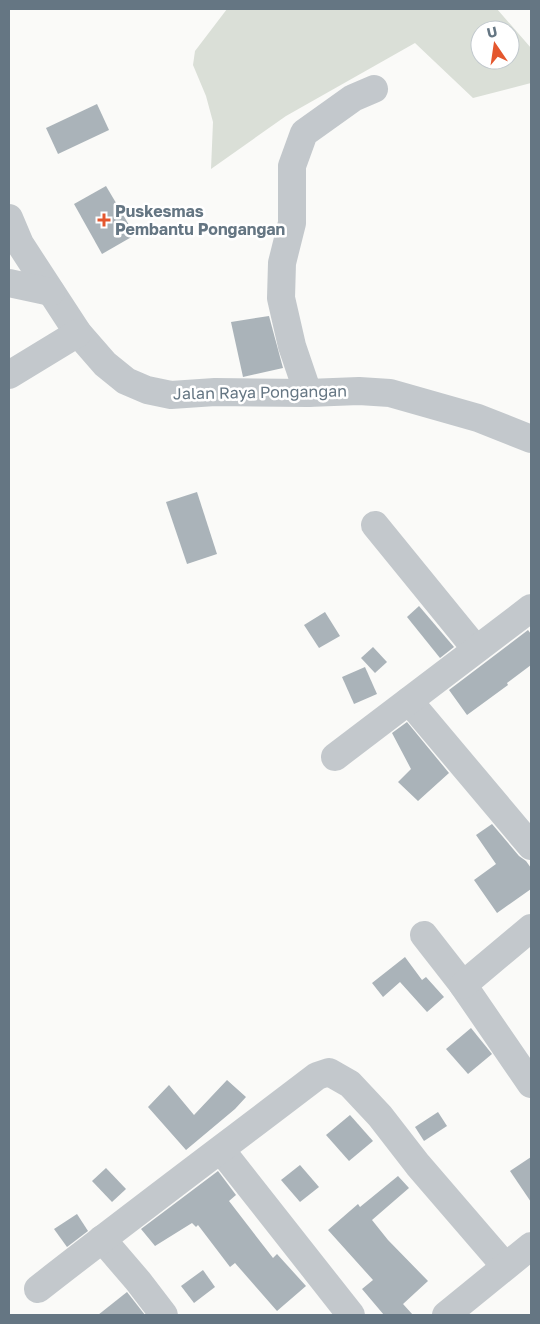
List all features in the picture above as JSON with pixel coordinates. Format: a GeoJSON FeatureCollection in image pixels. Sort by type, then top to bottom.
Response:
{"type":"FeatureCollection","features":[{"type":"Feature","properties":{"kind":"street"},"geometry":{"type":"LineString","coordinates":[[308,393],[292,346],[281,298],[282,263],[292,223],[292,166],[304,133],[353,98],[374,89]]}},
{"type":"Feature","properties":{"kind":"street","name":"Jalan Raya Pongangan"},"geometry":{"type":"LineString","coordinates":[[9,218],[20,244],[78,333],[105,364],[126,380],[147,390],[171,395],[214,392],[308,393],[358,391],[390,393],[478,418],[531,439]]}},
{"type":"Feature","properties":{"kind":"street"},"geometry":{"type":"LineString","coordinates":[[9,283],[51,292]]}},
{"type":"Feature","properties":{"kind":"street"},"geometry":{"type":"LineString","coordinates":[[9,375],[78,333]]}},
{"type":"Feature","properties":{"kind":"street"},"geometry":{"type":"LineString","coordinates":[[375,525],[476,649]]}},
{"type":"Feature","properties":{"kind":"street"},"geometry":{"type":"LineString","coordinates":[[335,757],[476,649],[530,611]]}},
{"type":"Feature","properties":{"kind":"street"},"geometry":{"type":"LineString","coordinates":[[409,701],[531,846]]}},
{"type":"Feature","properties":{"kind":"street"},"geometry":{"type":"LineString","coordinates":[[463,985],[531,928]]}},
{"type":"Feature","properties":{"kind":"street"},"geometry":{"type":"LineString","coordinates":[[424,935],[463,985],[531,1084]]}},
{"type":"Feature","properties":{"kind":"street"},"geometry":{"type":"LineString","coordinates":[[38,1289],[317,1076],[329,1072],[350,1084],[368,1103],[418,1165],[505,1266]]}},
{"type":"Feature","properties":{"kind":"street"},"geometry":{"type":"LineString","coordinates":[[221,1150],[351,1315]]}},
{"type":"Feature","properties":{"kind":"street"},"geometry":{"type":"LineString","coordinates":[[102,1239],[164,1315]]}},
{"type":"Feature","properties":{"kind":"street"},"geometry":{"type":"LineString","coordinates":[[446,1315],[531,1246]]}},
{"type":"Feature","properties":{"kind":"shaded area"},"geometry":{"type":"Polygon","coordinates":[[[227,9],[497,9],[507,20],[470,20],[470,70],[520,70],[520,35],[531,48],[531,83],[473,98],[415,43],[286,116],[211,169],[213,122],[206,96],[193,65],[195,51],[227,9]]]}},
{"type":"Feature","properties":{"kind":"building"},"geometry":{"type":"Polygon","coordinates":[[[97,104],[109,130],[58,154],[46,128],[97,104]]]}},
{"type":"Feature","properties":{"kind":"building","name":"Puskesmas Pembantu Pongangan"},"geometry":{"type":"Polygon","coordinates":[[[106,186],[135,235],[102,254],[74,204],[106,186]]]}},
{"type":"Feature","properties":{"kind":"building"},"geometry":{"type":"Polygon","coordinates":[[[269,316],[283,368],[243,377],[231,322],[269,316]]]}},
{"type":"Feature","properties":{"kind":"building"},"geometry":{"type":"Polygon","coordinates":[[[197,492],[217,554],[187,564],[166,502],[197,492]]]}},
{"type":"Feature","properties":{"kind":"building"},"geometry":{"type":"Polygon","coordinates":[[[419,606],[454,647],[440,658],[407,617],[419,606]]]}},
{"type":"Feature","properties":{"kind":"building"},"geometry":{"type":"Polygon","coordinates":[[[325,612],[340,636],[319,648],[304,625],[325,612]]]}},
{"type":"Feature","properties":{"kind":"building"},"geometry":{"type":"Polygon","coordinates":[[[528,630],[531,634],[531,665],[507,683],[508,685],[467,715],[449,690],[528,630]]]}},
{"type":"Feature","properties":{"kind":"building"},"geometry":{"type":"Polygon","coordinates":[[[373,647],[387,662],[375,673],[361,658],[373,647]]]}},
{"type":"Feature","properties":{"kind":"building"},"geometry":{"type":"Polygon","coordinates":[[[365,667],[377,694],[354,704],[342,677],[365,667]]]}},
{"type":"Feature","properties":{"kind":"building"},"geometry":{"type":"Polygon","coordinates":[[[407,722],[449,773],[418,801],[398,782],[411,769],[392,733],[407,722]]]}},
{"type":"Feature","properties":{"kind":"building"},"geometry":{"type":"Polygon","coordinates":[[[492,824],[531,868],[531,889],[497,913],[474,880],[496,864],[476,835],[492,824]]]}},
{"type":"Feature","properties":{"kind":"building"},"geometry":{"type":"Polygon","coordinates":[[[405,957],[422,980],[426,977],[444,997],[427,1012],[400,982],[383,997],[372,983],[405,957]]]}},
{"type":"Feature","properties":{"kind":"building"},"geometry":{"type":"Polygon","coordinates":[[[471,1028],[492,1054],[468,1074],[446,1049],[471,1028]]]}},
{"type":"Feature","properties":{"kind":"building"},"geometry":{"type":"Polygon","coordinates":[[[227,1080],[246,1097],[235,1109],[186,1150],[148,1107],[169,1085],[194,1115],[227,1080]]]}},
{"type":"Feature","properties":{"kind":"building"},"geometry":{"type":"Polygon","coordinates":[[[438,1112],[447,1126],[424,1141],[415,1127],[438,1112]]]}},
{"type":"Feature","properties":{"kind":"building"},"geometry":{"type":"Polygon","coordinates":[[[350,1115],[373,1141],[349,1161],[326,1135],[350,1115]]]}},
{"type":"Feature","properties":{"kind":"building"},"geometry":{"type":"Polygon","coordinates":[[[531,1157],[531,1202],[510,1171],[531,1157]]]}},
{"type":"Feature","properties":{"kind":"building"},"geometry":{"type":"Polygon","coordinates":[[[300,1165],[319,1187],[300,1202],[281,1180],[300,1165]]]}},
{"type":"Feature","properties":{"kind":"building"},"geometry":{"type":"Polygon","coordinates":[[[106,1168],[126,1189],[112,1202],[92,1181],[106,1168]]]}},
{"type":"Feature","properties":{"kind":"building"},"geometry":{"type":"Polygon","coordinates":[[[218,1171],[236,1195],[229,1201],[273,1258],[277,1254],[306,1286],[277,1311],[235,1263],[230,1267],[198,1225],[196,1227],[192,1223],[155,1246],[141,1229],[218,1171]]]}},
{"type":"Feature","properties":{"kind":"building"},"geometry":{"type":"Polygon","coordinates":[[[398,1176],[409,1188],[372,1220],[388,1240],[428,1281],[403,1304],[413,1315],[384,1315],[362,1289],[373,1280],[328,1230],[358,1204],[360,1207],[398,1176]]]}},
{"type":"Feature","properties":{"kind":"building"},"geometry":{"type":"Polygon","coordinates":[[[77,1214],[88,1231],[67,1247],[54,1229],[77,1214]]]}},
{"type":"Feature","properties":{"kind":"building"},"geometry":{"type":"Polygon","coordinates":[[[203,1270],[215,1287],[194,1303],[181,1286],[203,1270]]]}},
{"type":"Feature","properties":{"kind":"building"},"geometry":{"type":"Polygon","coordinates":[[[127,1292],[145,1315],[98,1315],[127,1292]]]}},
{"type":"Feature","properties":{"kind":"place","name":"Puskesmas Pembantu Pongangan"},"geometry":{"type":"Point","coordinates":[104,220]}}]}
